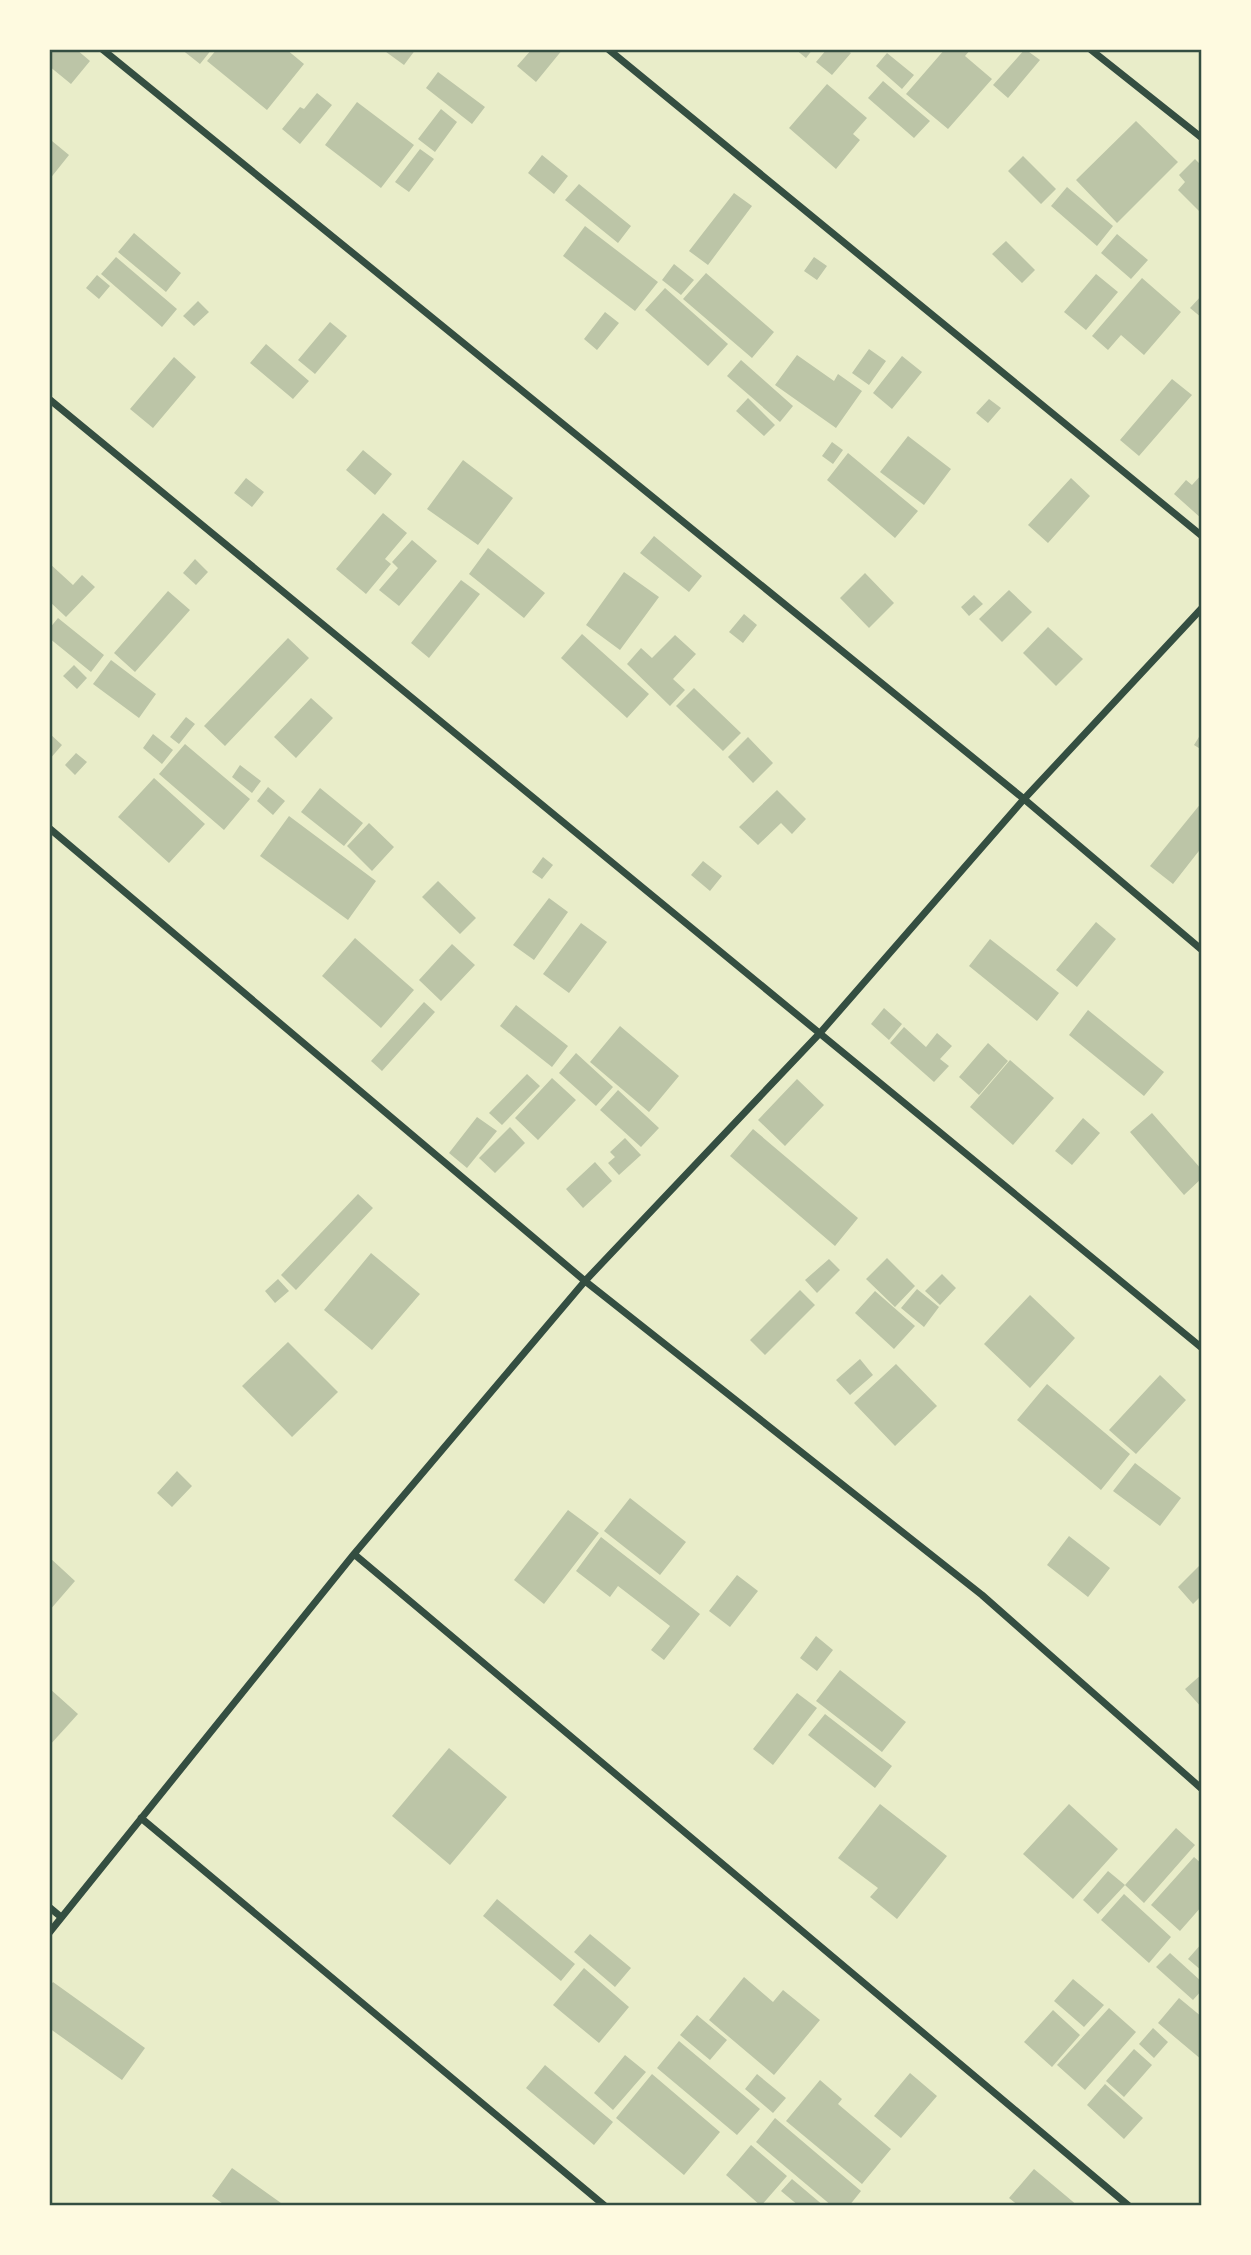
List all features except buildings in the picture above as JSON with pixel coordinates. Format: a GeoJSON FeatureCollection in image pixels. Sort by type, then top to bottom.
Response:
{"type":"FeatureCollection","features":[{"type":"Feature","properties":{"kind":"street"},"geometry":{"type":"LineString","coordinates":[[102,49],[1024,799],[1202,950]]}},
{"type":"Feature","properties":{"kind":"street"},"geometry":{"type":"LineString","coordinates":[[608,49],[1202,536]]}},
{"type":"Feature","properties":{"kind":"street"},"geometry":{"type":"LineString","coordinates":[[1090,49],[1202,138]]}},
{"type":"Feature","properties":{"kind":"street"},"geometry":{"type":"LineString","coordinates":[[49,399],[1202,1348]]}},
{"type":"Feature","properties":{"kind":"street"},"geometry":{"type":"LineString","coordinates":[[49,1933],[354,1555],[585,1280],[820,1033],[1024,799],[1202,608]]}},
{"type":"Feature","properties":{"kind":"street"},"geometry":{"type":"LineString","coordinates":[[49,828],[585,1280],[982,1595],[1202,1789]]}},
{"type":"Feature","properties":{"kind":"street"},"geometry":{"type":"LineString","coordinates":[[354,1555],[1129,2206]]}},
{"type":"Feature","properties":{"kind":"street"},"geometry":{"type":"LineString","coordinates":[[141,1818],[605,2206]]}},
{"type":"Feature","properties":{"kind":"street"},"geometry":{"type":"LineString","coordinates":[[49,1908],[61,1917]]}}]}
